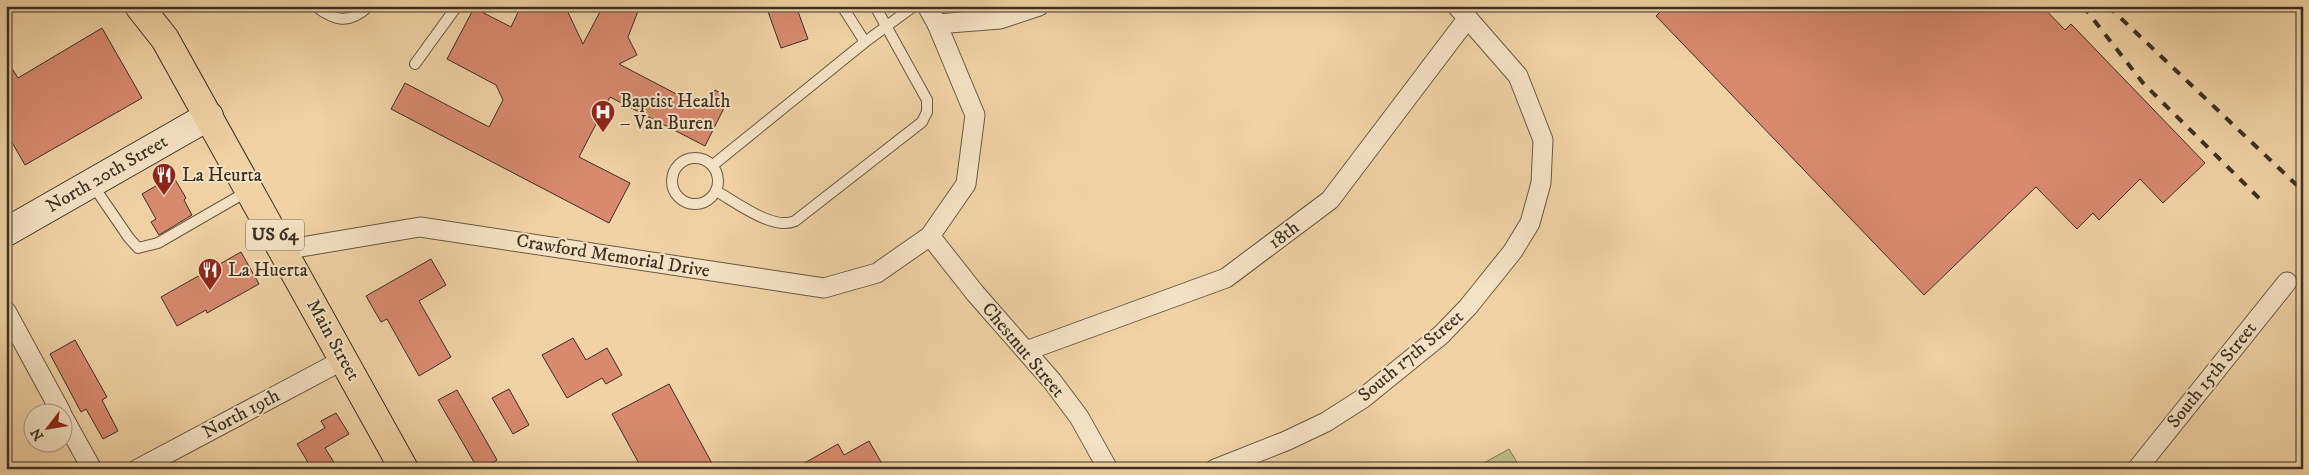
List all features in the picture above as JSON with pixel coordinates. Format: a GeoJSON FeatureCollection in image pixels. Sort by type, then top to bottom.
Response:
{"type":"FeatureCollection","features":[{"type":"Feature","properties":{"kind":"main road","name":"Main Street"},"geometry":{"type":"LineString","coordinates":[[139,6],[165,39],[404,469]]}},
{"type":"Feature","properties":{"kind":"street"},"geometry":{"type":"LineString","coordinates":[[927,6],[937,24],[975,115],[966,184],[930,236]]}},
{"type":"Feature","properties":{"kind":"street"},"geometry":{"type":"LineString","coordinates":[[937,24],[1000,19],[1038,6]]}},
{"type":"Feature","properties":{"kind":"street","name":"18th"},"geometry":{"type":"LineString","coordinates":[[1026,351],[1226,278],[1330,200],[1462,13]]}},
{"type":"Feature","properties":{"kind":"street","name":"South 17th Street"},"geometry":{"type":"LineString","coordinates":[[1215,469],[1286,441],[1326,422],[1362,399],[1441,335],[1468,307],[1508,258],[1530,223],[1541,183],[1543,140],[1518,76],[1462,13]]}},
{"type":"Feature","properties":{"kind":"street","name":"North 20th Street"},"geometry":{"type":"LineString","coordinates":[[6,232],[209,116]]}},
{"type":"Feature","properties":{"kind":"street","name":"Crawford Memorial Drive"},"geometry":{"type":"LineString","coordinates":[[283,250],[420,226],[824,288],[877,273],[930,236]]}},
{"type":"Feature","properties":{"kind":"street","name":"Chestnut Street"},"geometry":{"type":"LineString","coordinates":[[930,236],[1079,417],[1108,469]]}},
{"type":"Feature","properties":{"kind":"street","name":"South 15th Street"},"geometry":{"type":"LineString","coordinates":[[2137,469],[2287,282]]}},
{"type":"Feature","properties":{"kind":"street"},"geometry":{"type":"LineString","coordinates":[[6,312],[55,402]]}},
{"type":"Feature","properties":{"kind":"street","name":"North 19th"},"geometry":{"type":"LineString","coordinates":[[138,469],[343,360]]}},
{"type":"Feature","properties":{"kind":"street"},"geometry":{"type":"LineString","coordinates":[[72,432],[92,469]]}},
{"type":"Feature","properties":{"kind":"lane"},"geometry":{"type":"LineString","coordinates":[[315,6],[329,17],[344,20],[360,15],[369,6]]}},
{"type":"Feature","properties":{"kind":"lane"},"geometry":{"type":"LineString","coordinates":[[415,64],[457,6]]}},
{"type":"Feature","properties":{"kind":"lane"},"geometry":{"type":"LineString","coordinates":[[842,6],[865,42]]}},
{"type":"Feature","properties":{"kind":"lane"},"geometry":{"type":"LineString","coordinates":[[716,190],[770,221],[786,225],[795,221],[922,122],[927,112],[926,100],[875,6]]}},
{"type":"Feature","properties":{"kind":"lane"},"geometry":{"type":"LineString","coordinates":[[713,165],[865,42],[914,6]]}},
{"type":"Feature","properties":{"kind":"lane"},"geometry":{"type":"LineString","coordinates":[[699,158],[713,165],[718,178],[716,190],[712,197],[698,204],[682,201],[672,188],[673,173],[683,160],[699,158]]}},
{"type":"Feature","properties":{"kind":"lane"},"geometry":{"type":"LineString","coordinates":[[92,183],[128,238],[138,248],[158,243],[250,190]]}},
{"type":"Feature","properties":{"kind":"shaded area"},"geometry":{"type":"Polygon","coordinates":[[[1509,449],[1521,469],[1473,469],[1509,449]]]}},
{"type":"Feature","properties":{"kind":"building"},"geometry":{"type":"Polygon","coordinates":[[[521,6],[565,6],[583,44],[603,6],[640,6],[628,37],[637,55],[619,64],[705,109],[715,90],[729,98],[705,146],[610,97],[579,157],[630,183],[609,223],[391,109],[405,83],[489,127],[503,100],[496,85],[447,59],[474,8],[511,27],[521,6]]]}},
{"type":"Feature","properties":{"kind":"building"},"geometry":{"type":"Polygon","coordinates":[[[766,6],[796,6],[808,39],[781,48],[766,6]]]}},
{"type":"Feature","properties":{"kind":"building"},"geometry":{"type":"Polygon","coordinates":[[[1666,6],[2042,6],[2065,30],[2071,24],[2205,163],[2163,203],[2140,179],[2099,220],[2093,213],[2077,229],[2036,187],[1924,295],[1656,16],[1666,6]]]}},
{"type":"Feature","properties":{"kind":"building"},"geometry":{"type":"Polygon","coordinates":[[[102,28],[142,98],[25,165],[6,132],[6,59],[18,78],[102,28]]]}},
{"type":"Feature","properties":{"kind":"building"},"geometry":{"type":"Polygon","coordinates":[[[173,176],[186,198],[184,200],[192,215],[159,235],[151,222],[156,219],[142,194],[173,176]]]}},
{"type":"Feature","properties":{"kind":"building","name":"La Huerta"},"geometry":{"type":"Polygon","coordinates":[[[241,252],[259,284],[207,313],[206,310],[177,326],[161,297],[241,252]]]}},
{"type":"Feature","properties":{"kind":"building"},"geometry":{"type":"Polygon","coordinates":[[[431,259],[446,285],[419,301],[451,357],[419,376],[387,319],[381,322],[366,296],[431,259]]]}},
{"type":"Feature","properties":{"kind":"building"},"geometry":{"type":"Polygon","coordinates":[[[573,338],[586,360],[607,348],[622,375],[606,384],[602,378],[567,398],[542,355],[573,338]]]}},
{"type":"Feature","properties":{"kind":"building"},"geometry":{"type":"Polygon","coordinates":[[[75,340],[107,397],[102,400],[118,431],[103,439],[86,409],[81,412],[50,354],[75,340]]]}},
{"type":"Feature","properties":{"kind":"building"},"geometry":{"type":"Polygon","coordinates":[[[669,384],[715,469],[642,469],[612,414],[669,384]]]}},
{"type":"Feature","properties":{"kind":"building"},"geometry":{"type":"Polygon","coordinates":[[[509,389],[529,425],[513,434],[492,398],[509,389]]]}},
{"type":"Feature","properties":{"kind":"building"},"geometry":{"type":"Polygon","coordinates":[[[457,390],[497,460],[482,469],[478,469],[438,400],[457,390]]]}},
{"type":"Feature","properties":{"kind":"building"},"geometry":{"type":"Polygon","coordinates":[[[336,413],[349,434],[325,448],[335,464],[326,469],[312,469],[297,444],[325,428],[321,421],[336,413]]]}},
{"type":"Feature","properties":{"kind":"building"},"geometry":{"type":"Polygon","coordinates":[[[869,441],[885,469],[794,469],[838,444],[844,455],[869,441]]]}},
{"type":"Feature","properties":{"kind":"railway"},"geometry":{"type":"LineString","coordinates":[[2083,6],[2143,83],[2264,203]]}},
{"type":"Feature","properties":{"kind":"railway"},"geometry":{"type":"LineString","coordinates":[[2108,6],[2303,191]]}},
{"type":"Feature","properties":{"kind":"place","name":"Baptist Health – Van Buren"},"geometry":{"type":"Point","coordinates":[603,133]}},
{"type":"Feature","properties":{"kind":"place","name":"La Heurta"},"geometry":{"type":"Point","coordinates":[164,196]}},
{"type":"Feature","properties":{"kind":"place","name":"La Huerta"},"geometry":{"type":"Point","coordinates":[210,291]}}]}
